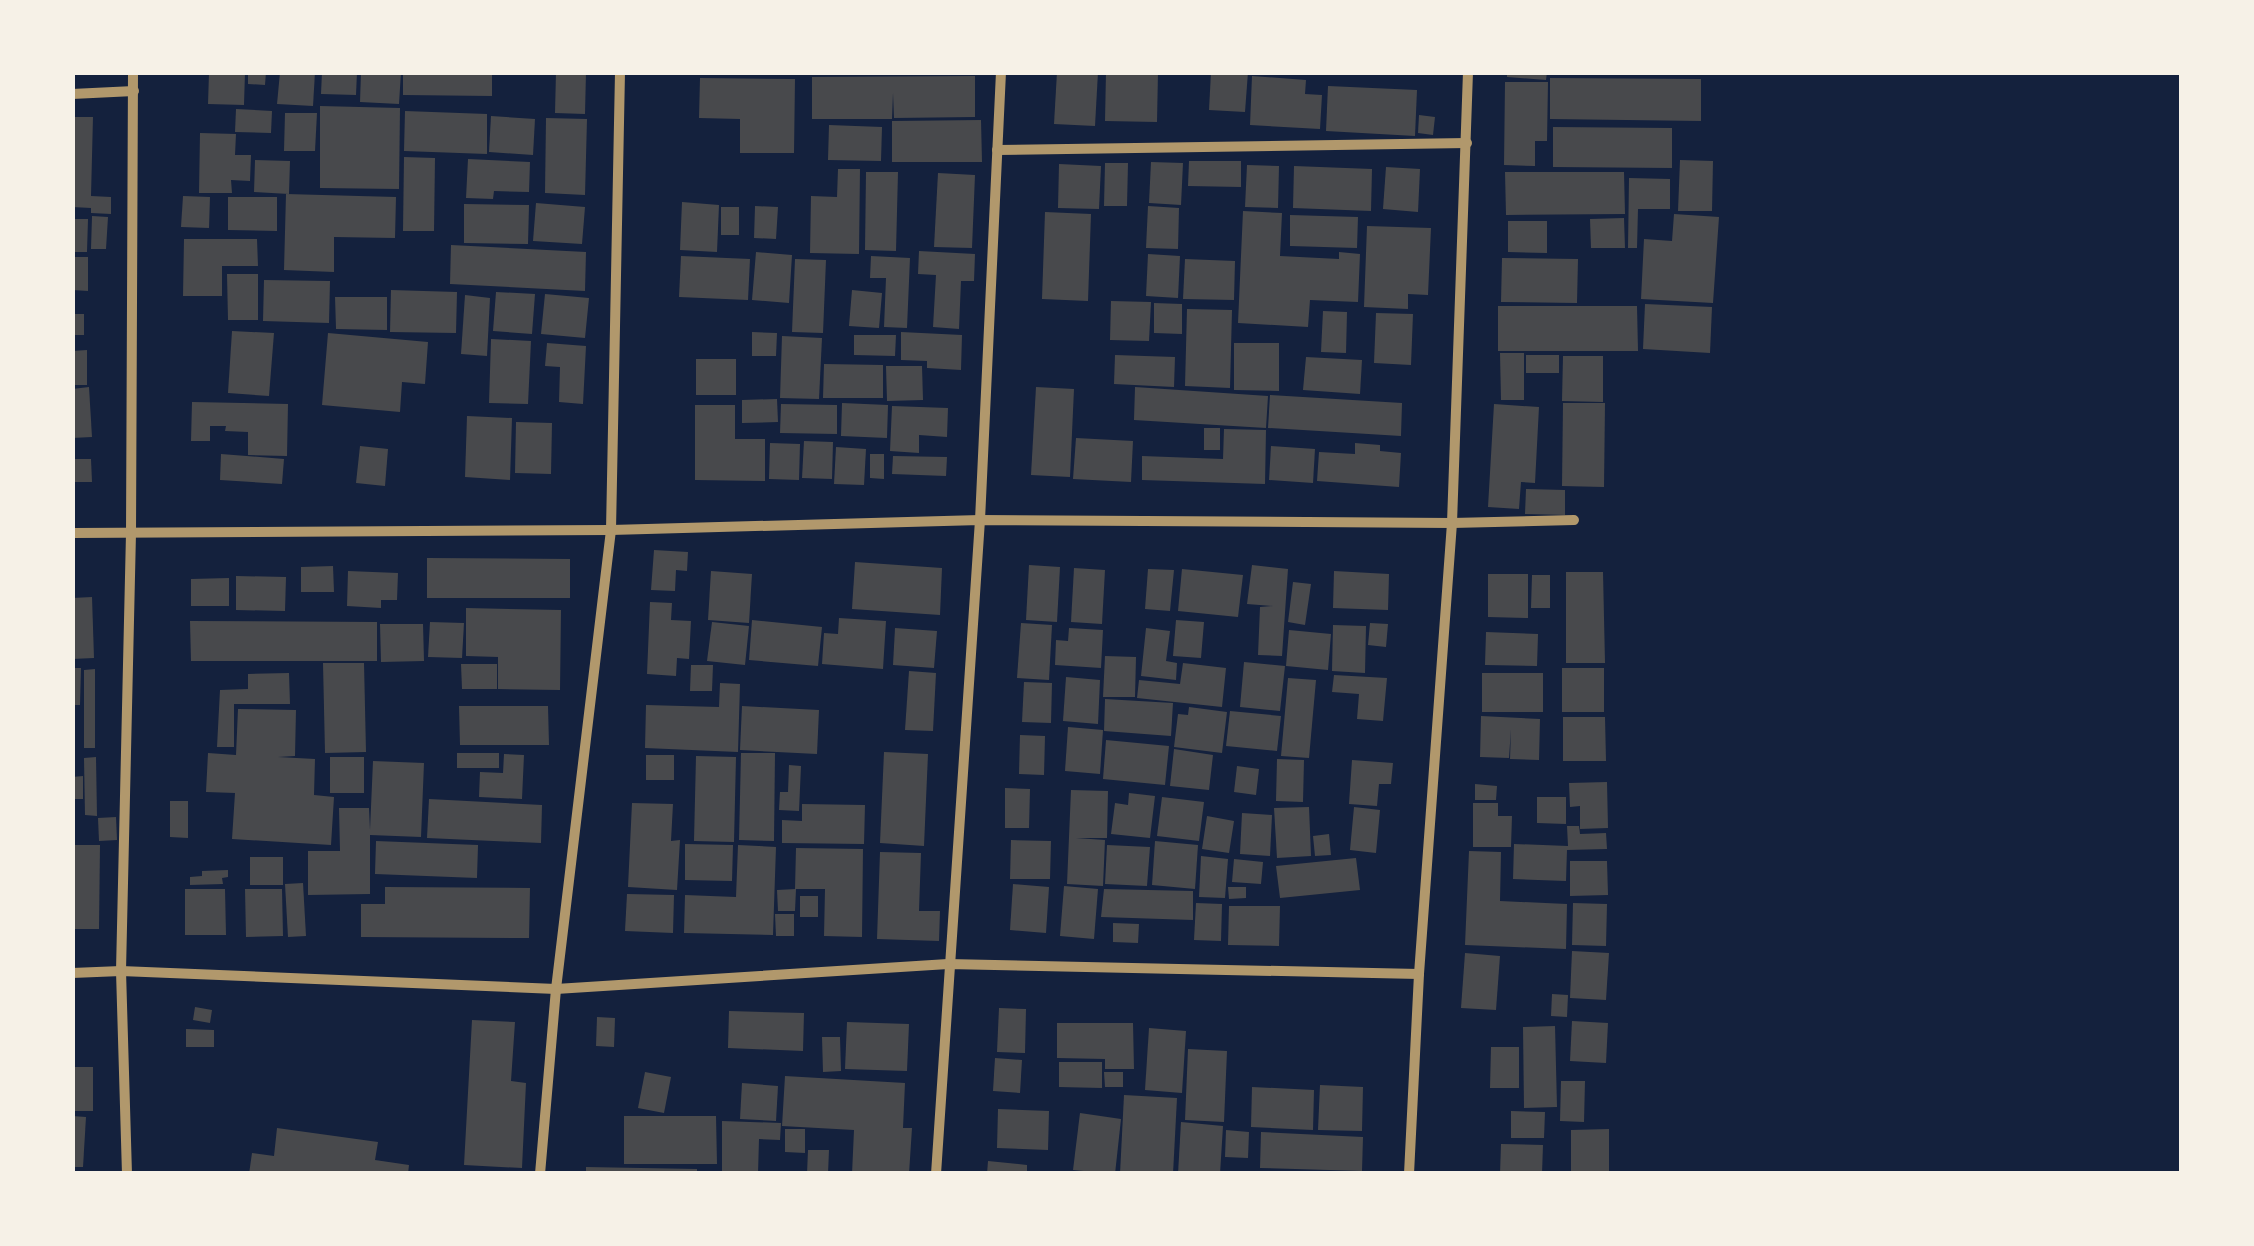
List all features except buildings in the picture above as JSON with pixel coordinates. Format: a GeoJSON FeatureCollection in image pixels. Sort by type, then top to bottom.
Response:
{"type":"FeatureCollection","features":[{"type":"Feature","properties":{"kind":"street"},"geometry":{"type":"LineString","coordinates":[[128,1174],[121,971],[131,533],[133,72]]}},
{"type":"Feature","properties":{"kind":"street"},"geometry":{"type":"LineString","coordinates":[[540,1174],[556,990],[611,530],[620,72]]}},
{"type":"Feature","properties":{"kind":"street"},"geometry":{"type":"LineString","coordinates":[[936,1174],[980,520],[1001,72]]}},
{"type":"Feature","properties":{"kind":"street"},"geometry":{"type":"LineString","coordinates":[[1409,1174],[1419,974],[1452,523],[1468,72]]}},
{"type":"Feature","properties":{"kind":"street"},"geometry":{"type":"LineString","coordinates":[[72,94],[134,92]]}},
{"type":"Feature","properties":{"kind":"street"},"geometry":{"type":"LineString","coordinates":[[997,150],[1467,143]]}},
{"type":"Feature","properties":{"kind":"street"},"geometry":{"type":"LineString","coordinates":[[72,533],[611,530],[980,520],[1452,523],[1574,520]]}},
{"type":"Feature","properties":{"kind":"street"},"geometry":{"type":"LineString","coordinates":[[72,973],[121,971],[556,990],[948,964],[1419,974]]}}]}
